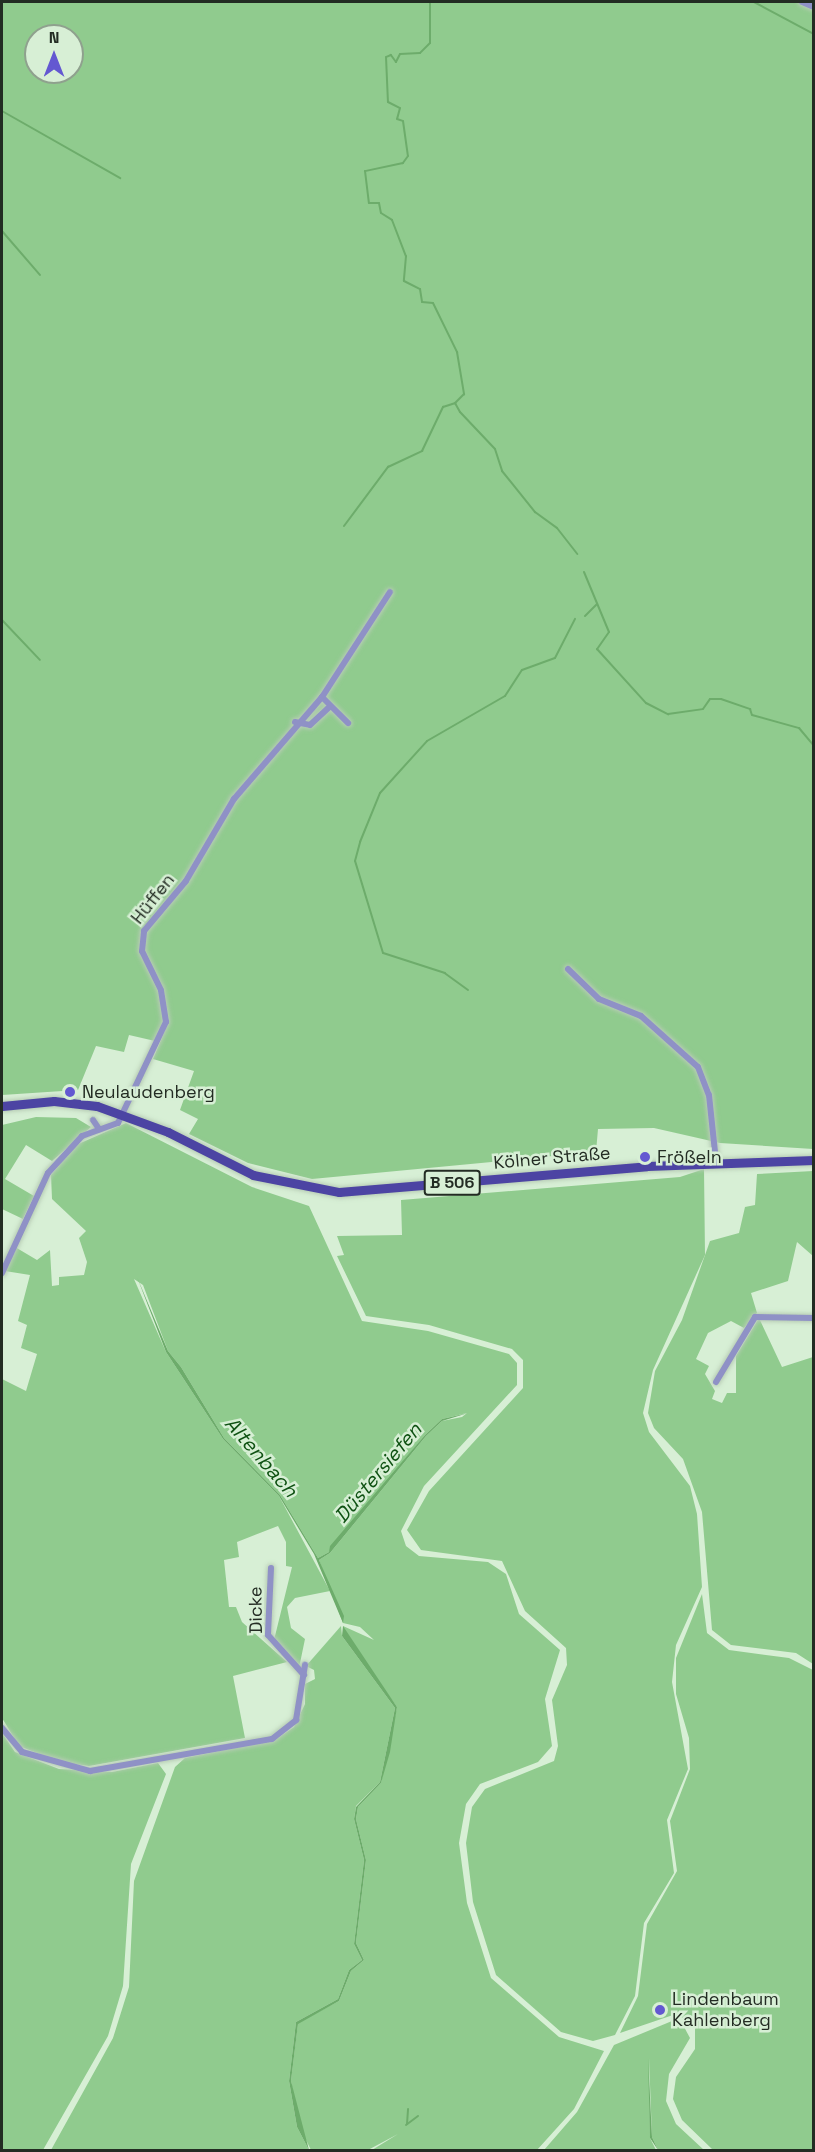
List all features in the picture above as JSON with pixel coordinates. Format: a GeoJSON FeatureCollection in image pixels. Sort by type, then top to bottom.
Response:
{"type":"FeatureCollection","features":[{"type":"Feature","properties":{"kind":"main road","name":"B 506"},"geometry":{"type":"LineString","coordinates":[[2,1106],[70,1102],[125,1114]]}},
{"type":"Feature","properties":{"kind":"main road","name":"Kölner Straße"},"geometry":{"type":"LineString","coordinates":[[125,1114],[168,1132],[253,1175],[339,1192],[707,1162]]}},
{"type":"Feature","properties":{"kind":"main road","name":"B 506"},"geometry":{"type":"LineString","coordinates":[[707,1162],[813,1160]]}},
{"type":"Feature","properties":{"kind":"street"},"geometry":{"type":"LineString","coordinates":[[802,2],[813,7]]}},
{"type":"Feature","properties":{"kind":"street","name":"Hüffen"},"geometry":{"type":"LineString","coordinates":[[125,1114],[168,1014],[142,951],[144,931],[186,881],[234,799],[295,723],[322,697],[390,592]]}},
{"type":"Feature","properties":{"kind":"street"},"geometry":{"type":"LineString","coordinates":[[322,697],[328,708],[348,723]]}},
{"type":"Feature","properties":{"kind":"street"},"geometry":{"type":"LineString","coordinates":[[295,723],[310,725],[328,708]]}},
{"type":"Feature","properties":{"kind":"street"},"geometry":{"type":"LineString","coordinates":[[568,969],[599,999],[641,1016],[698,1068],[709,1095],[707,1162]]}},
{"type":"Feature","properties":{"kind":"street"},"geometry":{"type":"LineString","coordinates":[[2,1273],[48,1173],[73,1143],[99,1129],[118,1123],[125,1114]]}},
{"type":"Feature","properties":{"kind":"street"},"geometry":{"type":"LineString","coordinates":[[93,1120],[99,1129]]}},
{"type":"Feature","properties":{"kind":"street"},"geometry":{"type":"LineString","coordinates":[[716,1382],[755,1317],[813,1318]]}},
{"type":"Feature","properties":{"kind":"street","name":"Dicke"},"geometry":{"type":"LineString","coordinates":[[271,1568],[268,1635],[304,1675]]}},
{"type":"Feature","properties":{"kind":"street"},"geometry":{"type":"LineString","coordinates":[[2,1728],[22,1752],[90,1771],[272,1739],[296,1720],[305,1665]]}},
{"type":"Feature","properties":{"kind":"shaded area"},"geometry":{"type":"Polygon","coordinates":[[[2,2],[813,2],[813,1149],[720,1143],[654,1128],[598,1129],[596,1152],[312,1179],[248,1163],[189,1134],[198,1119],[180,1110],[194,1071],[153,1059],[169,1021],[164,1019],[155,1041],[129,1035],[124,1052],[96,1046],[78,1090],[2,1095],[2,2]]]}},
{"type":"Feature","properties":{"kind":"shaded area"},"geometry":{"type":"Polygon","coordinates":[[[36,1117],[76,1118],[91,1127],[52,1161],[26,1145],[5,1179],[34,1196],[23,1219],[2,1209],[2,1125],[36,1117]]]}},
{"type":"Feature","properties":{"kind":"shaded area"},"geometry":{"type":"Polygon","coordinates":[[[126,1123],[252,1187],[309,1206],[362,1321],[428,1331],[509,1354],[517,1363],[517,1385],[424,1486],[401,1531],[406,1546],[419,1556],[488,1562],[506,1574],[519,1614],[560,1650],[545,1699],[552,1746],[538,1762],[480,1784],[466,1804],[459,1843],[467,1903],[491,1978],[559,2037],[604,2051],[574,2109],[537,2150],[372,2150],[398,2134],[368,2150],[311,2150],[299,2126],[291,2081],[298,2023],[339,2001],[351,1971],[364,1960],[356,1943],[366,1860],[356,1819],[358,1807],[381,1783],[397,1707],[344,1635],[343,1626],[374,1640],[360,1627],[343,1623],[319,1560],[330,1553],[426,1436],[442,1421],[462,1417],[467,1413],[442,1419],[425,1435],[329,1552],[318,1558],[280,1495],[224,1438],[181,1367],[168,1351],[143,1285],[134,1279],[166,1352],[223,1439],[279,1496],[330,1591],[295,1598],[287,1607],[291,1628],[305,1639],[299,1668],[274,1640],[292,1567],[286,1566],[286,1542],[278,1526],[237,1542],[239,1557],[224,1560],[229,1607],[236,1607],[242,1622],[287,1662],[233,1676],[245,1738],[89,1766],[60,1762],[19,1746],[2,1718],[2,1379],[26,1391],[37,1354],[21,1348],[27,1325],[18,1321],[30,1275],[5,1271],[15,1247],[37,1260],[50,1250],[52,1286],[59,1285],[59,1277],[84,1275],[87,1262],[79,1238],[86,1231],[52,1199],[51,1175],[76,1145],[126,1123]]]}},
{"type":"Feature","properties":{"kind":"shaded area"},"geometry":{"type":"Polygon","coordinates":[[[704,1169],[705,1255],[653,1370],[643,1413],[649,1432],[690,1486],[697,1514],[702,1587],[676,1645],[672,1682],[688,1769],[667,1820],[674,1873],[644,1923],[635,1996],[615,2035],[593,2041],[561,2032],[496,1975],[473,1902],[466,1843],[472,1807],[485,1789],[554,1761],[558,1746],[552,1700],[567,1665],[566,1648],[525,1611],[502,1561],[421,1550],[407,1530],[429,1491],[523,1388],[523,1360],[512,1349],[429,1325],[366,1316],[337,1256],[344,1255],[337,1236],[402,1235],[401,1200],[680,1177],[704,1169]]]}},
{"type":"Feature","properties":{"kind":"shaded area"},"geometry":{"type":"Polygon","coordinates":[[[813,1171],[813,1256],[797,1242],[788,1281],[751,1293],[757,1313],[744,1328],[731,1321],[708,1333],[696,1359],[709,1366],[705,1374],[715,1391],[712,1399],[722,1403],[727,1393],[736,1393],[736,1356],[759,1318],[782,1367],[813,1357],[813,1664],[796,1653],[731,1645],[712,1630],[702,1512],[683,1459],[654,1428],[648,1413],[655,1371],[682,1320],[710,1241],[739,1233],[745,1207],[755,1205],[757,1174],[813,1171]]]}},
{"type":"Feature","properties":{"kind":"shaded area"},"geometry":{"type":"Polygon","coordinates":[[[137,1277],[168,1351],[181,1367],[224,1438],[280,1495],[318,1558],[329,1552],[330,1546],[425,1435],[442,1419],[468,1413],[442,1421],[426,1436],[330,1553],[319,1560],[344,1616],[343,1623],[314,1554],[279,1496],[223,1439],[166,1352],[137,1277]]]}},
{"type":"Feature","properties":{"kind":"shaded area"},"geometry":{"type":"Polygon","coordinates":[[[702,1594],[707,1633],[729,1650],[789,1658],[813,1670],[813,2150],[712,2149],[682,2120],[673,2099],[676,2077],[695,2049],[695,2026],[676,2014],[620,2033],[638,1996],[647,1924],[677,1871],[670,1821],[690,1769],[689,1738],[676,1694],[676,1658],[702,1594]]]}},
{"type":"Feature","properties":{"kind":"shaded area"},"geometry":{"type":"Polygon","coordinates":[[[341,1626],[342,1636],[395,1708],[380,1782],[356,1806],[354,1819],[364,1860],[354,1944],[362,1960],[349,1970],[338,1999],[296,2022],[289,2081],[297,2127],[309,2150],[51,2150],[113,2038],[129,1987],[134,1881],[175,1767],[185,1758],[275,1740],[294,1727],[305,1704],[305,1684],[315,1679],[314,1670],[306,1666],[341,1626]]]}},
{"type":"Feature","properties":{"kind":"shaded area"},"geometry":{"type":"Polygon","coordinates":[[[343,1626],[397,1707],[390,1752],[381,1783],[358,1807],[356,1819],[366,1860],[356,1943],[364,1960],[351,1971],[339,2001],[298,2024],[291,2081],[309,2150],[297,2127],[289,2081],[296,2022],[338,1999],[349,1970],[362,1960],[354,1944],[364,1860],[354,1819],[356,1807],[380,1782],[395,1708],[342,1636],[343,1626]]]}},
{"type":"Feature","properties":{"kind":"shaded area"},"geometry":{"type":"Polygon","coordinates":[[[2,1733],[15,1752],[59,1769],[112,1772],[158,1763],[166,1774],[131,1864],[123,1986],[108,2036],[43,2150],[2,2150],[2,1733]]]}},
{"type":"Feature","properties":{"kind":"shaded area"},"geometry":{"type":"Polygon","coordinates":[[[672,2021],[683,2025],[690,2038],[669,2074],[666,2101],[676,2124],[704,2150],[658,2150],[652,2137],[649,2058],[650,2138],[656,2150],[544,2150],[577,2112],[614,2045],[672,2021]]]}},
{"type":"Feature","properties":{"kind":"shaded area"},"geometry":{"type":"Polygon","coordinates":[[[648,2058],[652,2137],[658,2150],[650,2138],[648,2058]]]}},
{"type":"Feature","properties":{"kind":"waterway"},"geometry":{"type":"LineString","coordinates":[[430,2],[430,43],[420,53],[400,54],[396,62],[391,55],[386,57],[388,102],[400,108],[397,119],[403,121],[408,156],[403,163],[365,171],[369,203],[379,203],[381,213],[392,220],[406,256],[404,281],[420,289],[422,302],[433,303],[457,352],[464,394],[455,403],[460,412],[495,449],[502,471],[535,512],[557,528],[577,554]]}},
{"type":"Feature","properties":{"kind":"waterway"},"geometry":{"type":"LineString","coordinates":[[754,2],[814,34]]}},
{"type":"Feature","properties":{"kind":"waterway"},"geometry":{"type":"LineString","coordinates":[[2,111],[120,178]]}},
{"type":"Feature","properties":{"kind":"waterway"},"geometry":{"type":"LineString","coordinates":[[2,231],[40,275]]}},
{"type":"Feature","properties":{"kind":"waterway"},"geometry":{"type":"LineString","coordinates":[[344,526],[388,467],[422,451],[443,407],[455,403]]}},
{"type":"Feature","properties":{"kind":"waterway"},"geometry":{"type":"LineString","coordinates":[[584,572],[609,632],[597,649],[646,703],[668,714],[703,709],[710,699],[721,699],[750,709],[752,715],[799,728],[814,746]]}},
{"type":"Feature","properties":{"kind":"waterway"},"geometry":{"type":"LineString","coordinates":[[585,616],[597,604]]}},
{"type":"Feature","properties":{"kind":"waterway"},"geometry":{"type":"LineString","coordinates":[[468,990],[445,973],[383,953],[355,861],[360,842],[380,793],[427,741],[505,696],[522,670],[555,658],[575,619]]}},
{"type":"Feature","properties":{"kind":"waterway"},"geometry":{"type":"LineString","coordinates":[[2,620],[40,660]]}},
{"type":"Feature","properties":{"kind":"waterway"},"geometry":{"type":"LineString","coordinates":[[407,2124],[408,2109]]}},
{"type":"Feature","properties":{"kind":"waterway"},"geometry":{"type":"LineString","coordinates":[[406,2125],[418,2116]]}},
{"type":"Feature","properties":{"kind":"place","name":"Neulaudenberg"},"geometry":{"type":"Point","coordinates":[70,1092]}},
{"type":"Feature","properties":{"kind":"place","name":"Frößeln"},"geometry":{"type":"Point","coordinates":[645,1157]}},
{"type":"Feature","properties":{"kind":"place","name":"Lindenbaum Kahlenberg"},"geometry":{"type":"Point","coordinates":[660,2010]}},
{"type":"Feature","properties":{"kind":"water label","name":"Altenbach"},"geometry":{"type":"Point","coordinates":[261,1457]}},
{"type":"Feature","properties":{"kind":"water label","name":"Düstersiefen"},"geometry":{"type":"Point","coordinates":[378,1473]}}]}
